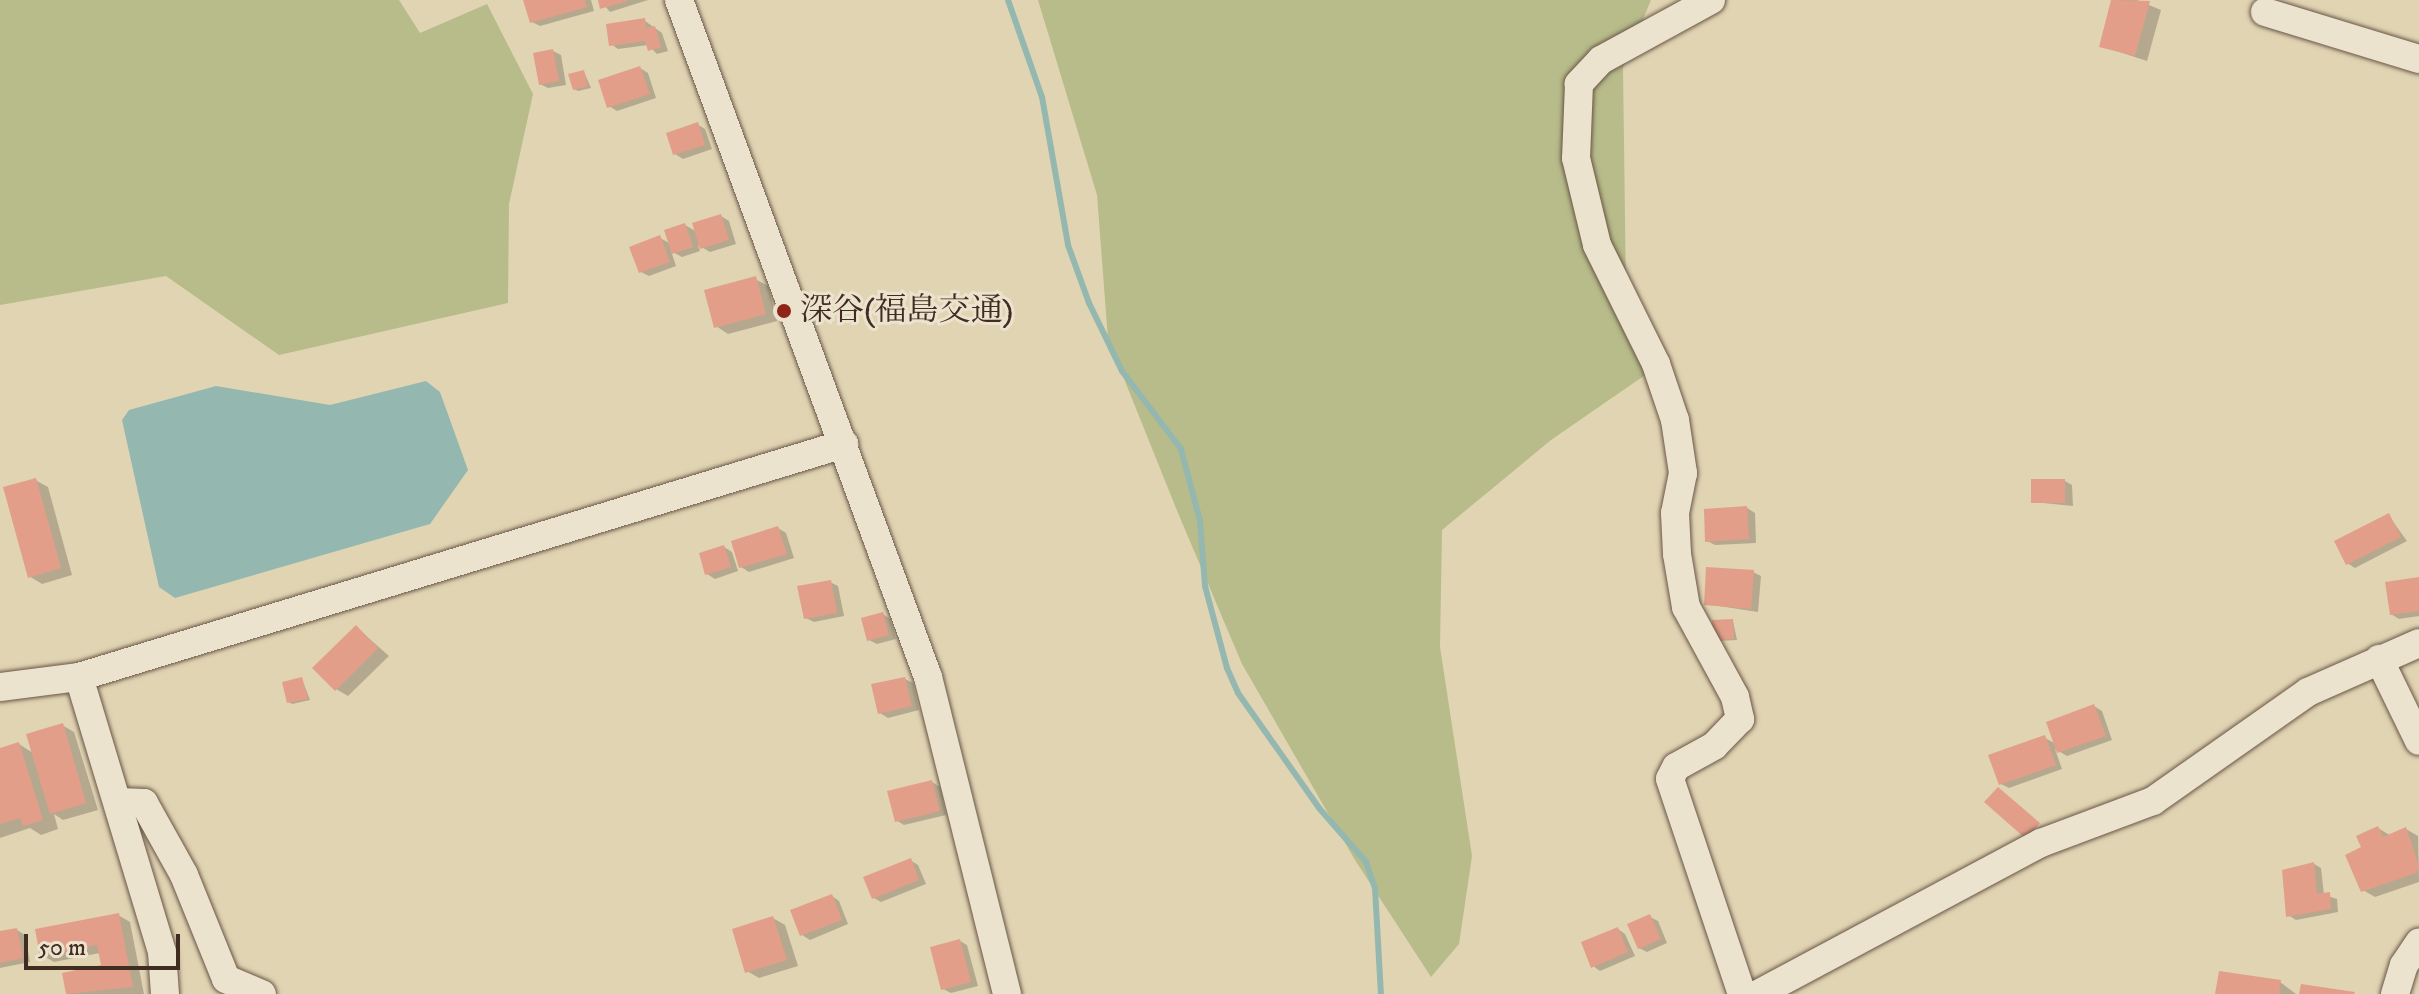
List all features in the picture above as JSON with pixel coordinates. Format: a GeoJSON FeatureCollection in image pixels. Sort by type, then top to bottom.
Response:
{"type":"FeatureCollection","features":[{"type":"Feature","properties":{"kind":"street"},"geometry":{"type":"LineString","coordinates":[[679,0],[928,677],[1007,994]]}},
{"type":"Feature","properties":{"kind":"street"},"geometry":{"type":"LineString","coordinates":[[1711,0],[1601,60],[1579,84],[1576,158],[1597,245],[1656,364],[1675,420],[1683,473],[1675,513],[1677,554],[1686,607],[1735,697],[1740,719],[1714,746],[1676,767],[1670,779],[1742,994]]}},
{"type":"Feature","properties":{"kind":"street"},"geometry":{"type":"LineString","coordinates":[[2265,12],[2419,59]]}},
{"type":"Feature","properties":{"kind":"street"},"geometry":{"type":"LineString","coordinates":[[0,687],[79,677],[844,444]]}},
{"type":"Feature","properties":{"kind":"street"},"geometry":{"type":"LineString","coordinates":[[1758,994],[2041,843],[2153,801],[2308,692],[2419,643]]}},
{"type":"Feature","properties":{"kind":"street"},"geometry":{"type":"LineString","coordinates":[[2379,659],[2419,741]]}},
{"type":"Feature","properties":{"kind":"street"},"geometry":{"type":"LineString","coordinates":[[79,677],[162,952],[165,994]]}},
{"type":"Feature","properties":{"kind":"street"},"geometry":{"type":"LineString","coordinates":[[119,802],[144,803],[184,875],[224,987],[262,994]]}},
{"type":"Feature","properties":{"kind":"street"},"geometry":{"type":"LineString","coordinates":[[2395,994],[2404,965],[2419,943]]}},
{"type":"Feature","properties":{"kind":"green space"},"geometry":{"type":"Polygon","coordinates":[[[0,0],[399,0],[420,33],[487,4],[533,94],[509,204],[508,303],[279,355],[166,276],[0,305],[0,0]]]}},
{"type":"Feature","properties":{"kind":"green space"},"geometry":{"type":"Polygon","coordinates":[[[1038,0],[1651,0],[1623,68],[1626,292],[1648,373],[1551,440],[1442,530],[1440,647],[1472,856],[1459,944],[1431,977],[1355,860],[1242,664],[1108,339],[1097,195],[1038,0]]]}},
{"type":"Feature","properties":{"kind":"water"},"geometry":{"type":"Polygon","coordinates":[[[426,381],[440,392],[468,470],[430,524],[175,598],[159,587],[122,420],[129,410],[216,386],[330,405],[426,381]]]}},
{"type":"Feature","properties":{"kind":"building"},"geometry":{"type":"Polygon","coordinates":[[[523,0],[585,0],[587,7],[530,23],[523,0]]]}},
{"type":"Feature","properties":{"kind":"building"},"geometry":{"type":"Polygon","coordinates":[[[598,0],[627,0],[627,1],[600,9],[598,0]]]}},
{"type":"Feature","properties":{"kind":"building"},"geometry":{"type":"Polygon","coordinates":[[[2111,0],[2150,1],[2135,56],[2099,47],[2111,0]]]}},
{"type":"Feature","properties":{"kind":"building"},"geometry":{"type":"Polygon","coordinates":[[[645,18],[646,28],[655,26],[661,47],[648,51],[645,41],[609,46],[606,24],[645,18]]]}},
{"type":"Feature","properties":{"kind":"building"},"geometry":{"type":"Polygon","coordinates":[[[553,49],[559,81],[539,85],[533,53],[553,49]]]}},
{"type":"Feature","properties":{"kind":"building"},"geometry":{"type":"Polygon","coordinates":[[[640,66],[650,94],[607,108],[598,80],[640,66]]]}},
{"type":"Feature","properties":{"kind":"building"},"geometry":{"type":"Polygon","coordinates":[[[584,70],[588,86],[573,90],[568,74],[584,70]]]}},
{"type":"Feature","properties":{"kind":"building"},"geometry":{"type":"Polygon","coordinates":[[[698,122],[705,145],[673,155],[666,133],[698,122]]]}},
{"type":"Feature","properties":{"kind":"building"},"geometry":{"type":"Polygon","coordinates":[[[721,214],[729,240],[700,249],[692,223],[721,214]]]}},
{"type":"Feature","properties":{"kind":"building"},"geometry":{"type":"Polygon","coordinates":[[[685,223],[693,247],[672,254],[664,230],[685,223]]]}},
{"type":"Feature","properties":{"kind":"building"},"geometry":{"type":"Polygon","coordinates":[[[660,235],[670,262],[639,273],[629,247],[660,235]]]}},
{"type":"Feature","properties":{"kind":"building"},"geometry":{"type":"Polygon","coordinates":[[[756,276],[766,314],[714,328],[704,290],[756,276]]]}},
{"type":"Feature","properties":{"kind":"building"},"geometry":{"type":"Polygon","coordinates":[[[36,478],[61,568],[28,578],[3,487],[36,478]]]}},
{"type":"Feature","properties":{"kind":"building"},"geometry":{"type":"Polygon","coordinates":[[[2031,479],[2065,479],[2065,503],[2031,503],[2031,479]]]}},
{"type":"Feature","properties":{"kind":"building"},"geometry":{"type":"Polygon","coordinates":[[[1747,506],[1749,539],[1705,542],[1704,509],[1747,506]]]}},
{"type":"Feature","properties":{"kind":"building"},"geometry":{"type":"Polygon","coordinates":[[[2389,513],[2401,537],[2346,565],[2334,541],[2389,513]]]}},
{"type":"Feature","properties":{"kind":"building"},"geometry":{"type":"Polygon","coordinates":[[[778,526],[787,554],[739,568],[731,541],[778,526]]]}},
{"type":"Feature","properties":{"kind":"building"},"geometry":{"type":"Polygon","coordinates":[[[724,545],[731,567],[705,575],[699,553],[724,545]]]}},
{"type":"Feature","properties":{"kind":"building"},"geometry":{"type":"Polygon","coordinates":[[[1706,567],[1754,570],[1751,609],[1704,605],[1706,567]]]}},
{"type":"Feature","properties":{"kind":"building"},"geometry":{"type":"Polygon","coordinates":[[[2419,577],[2419,611],[2390,615],[2385,582],[2419,577]]]}},
{"type":"Feature","properties":{"kind":"building"},"geometry":{"type":"Polygon","coordinates":[[[831,580],[837,613],[804,619],[797,586],[831,580]]]}},
{"type":"Feature","properties":{"kind":"building"},"geometry":{"type":"Polygon","coordinates":[[[883,612],[889,635],[867,641],[861,618],[883,612]]]}},
{"type":"Feature","properties":{"kind":"building"},"geometry":{"type":"Polygon","coordinates":[[[1733,619],[1734,639],[1713,640],[1712,620],[1733,619]]]}},
{"type":"Feature","properties":{"kind":"building"},"geometry":{"type":"Polygon","coordinates":[[[356,625],[378,648],[335,691],[312,668],[356,625]]]}},
{"type":"Feature","properties":{"kind":"building"},"geometry":{"type":"Polygon","coordinates":[[[302,677],[308,699],[287,703],[282,682],[302,677]]]}},
{"type":"Feature","properties":{"kind":"building"},"geometry":{"type":"Polygon","coordinates":[[[905,677],[912,706],[878,714],[871,684],[905,677]]]}},
{"type":"Feature","properties":{"kind":"building"},"geometry":{"type":"Polygon","coordinates":[[[2094,704],[2106,736],[2057,753],[2046,722],[2094,704]]]}},
{"type":"Feature","properties":{"kind":"building"},"geometry":{"type":"Polygon","coordinates":[[[63,723],[86,803],[50,814],[26,734],[63,723]]]}},
{"type":"Feature","properties":{"kind":"building"},"geometry":{"type":"Polygon","coordinates":[[[2045,735],[2056,765],[1999,785],[1988,755],[2045,735]]]}},
{"type":"Feature","properties":{"kind":"building"},"geometry":{"type":"Polygon","coordinates":[[[19,742],[43,820],[23,826],[20,818],[0,824],[0,748],[19,742]]]}},
{"type":"Feature","properties":{"kind":"building"},"geometry":{"type":"Polygon","coordinates":[[[932,780],[940,811],[895,822],[887,791],[932,780]]]}},
{"type":"Feature","properties":{"kind":"building"},"geometry":{"type":"Polygon","coordinates":[[[1998,787],[2040,823],[2026,839],[1984,802],[1998,787]]]}},
{"type":"Feature","properties":{"kind":"building"},"geometry":{"type":"Polygon","coordinates":[[[2378,826],[2383,837],[2406,827],[2419,866],[2416,873],[2361,892],[2345,855],[2361,847],[2356,836],[2378,826]]]}},
{"type":"Feature","properties":{"kind":"building"},"geometry":{"type":"Polygon","coordinates":[[[911,858],[919,880],[872,899],[863,877],[911,858]]]}},
{"type":"Feature","properties":{"kind":"building"},"geometry":{"type":"Polygon","coordinates":[[[2314,862],[2317,894],[2330,892],[2331,909],[2286,917],[2282,870],[2314,862]]]}},
{"type":"Feature","properties":{"kind":"building"},"geometry":{"type":"Polygon","coordinates":[[[832,894],[842,920],[800,936],[790,910],[832,894]]]}},
{"type":"Feature","properties":{"kind":"building"},"geometry":{"type":"Polygon","coordinates":[[[119,913],[133,987],[66,994],[62,973],[101,965],[97,945],[40,956],[35,929],[119,913]]]}},
{"type":"Feature","properties":{"kind":"building"},"geometry":{"type":"Polygon","coordinates":[[[1650,914],[1661,939],[1638,949],[1627,924],[1650,914]]]}},
{"type":"Feature","properties":{"kind":"building"},"geometry":{"type":"Polygon","coordinates":[[[773,916],[787,960],[745,973],[732,929],[773,916]]]}},
{"type":"Feature","properties":{"kind":"building"},"geometry":{"type":"Polygon","coordinates":[[[1618,927],[1628,952],[1591,968],[1581,942],[1618,927]]]}},
{"type":"Feature","properties":{"kind":"building"},"geometry":{"type":"Polygon","coordinates":[[[17,928],[23,958],[0,963],[0,931],[17,928]]]}},
{"type":"Feature","properties":{"kind":"building"},"geometry":{"type":"Polygon","coordinates":[[[960,939],[971,982],[941,990],[930,947],[960,939]]]}},
{"type":"Feature","properties":{"kind":"building"},"geometry":{"type":"Polygon","coordinates":[[[2219,971],[2281,980],[2279,994],[2215,994],[2219,971]]]}},
{"type":"Feature","properties":{"kind":"building"},"geometry":{"type":"Polygon","coordinates":[[[2301,984],[2355,992],[2299,994],[2301,984]]]}},
{"type":"Feature","properties":{"kind":"waterway"},"geometry":{"type":"LineString","coordinates":[[1008,0],[1042,97],[1068,245],[1089,303],[1122,371],[1181,449],[1200,521],[1205,586],[1227,668],[1238,693],[1319,808],[1366,862],[1375,888],[1381,994]]}},
{"type":"Feature","properties":{"kind":"place","name":"深谷(福島交通)"},"geometry":{"type":"Point","coordinates":[784,311]}}]}
